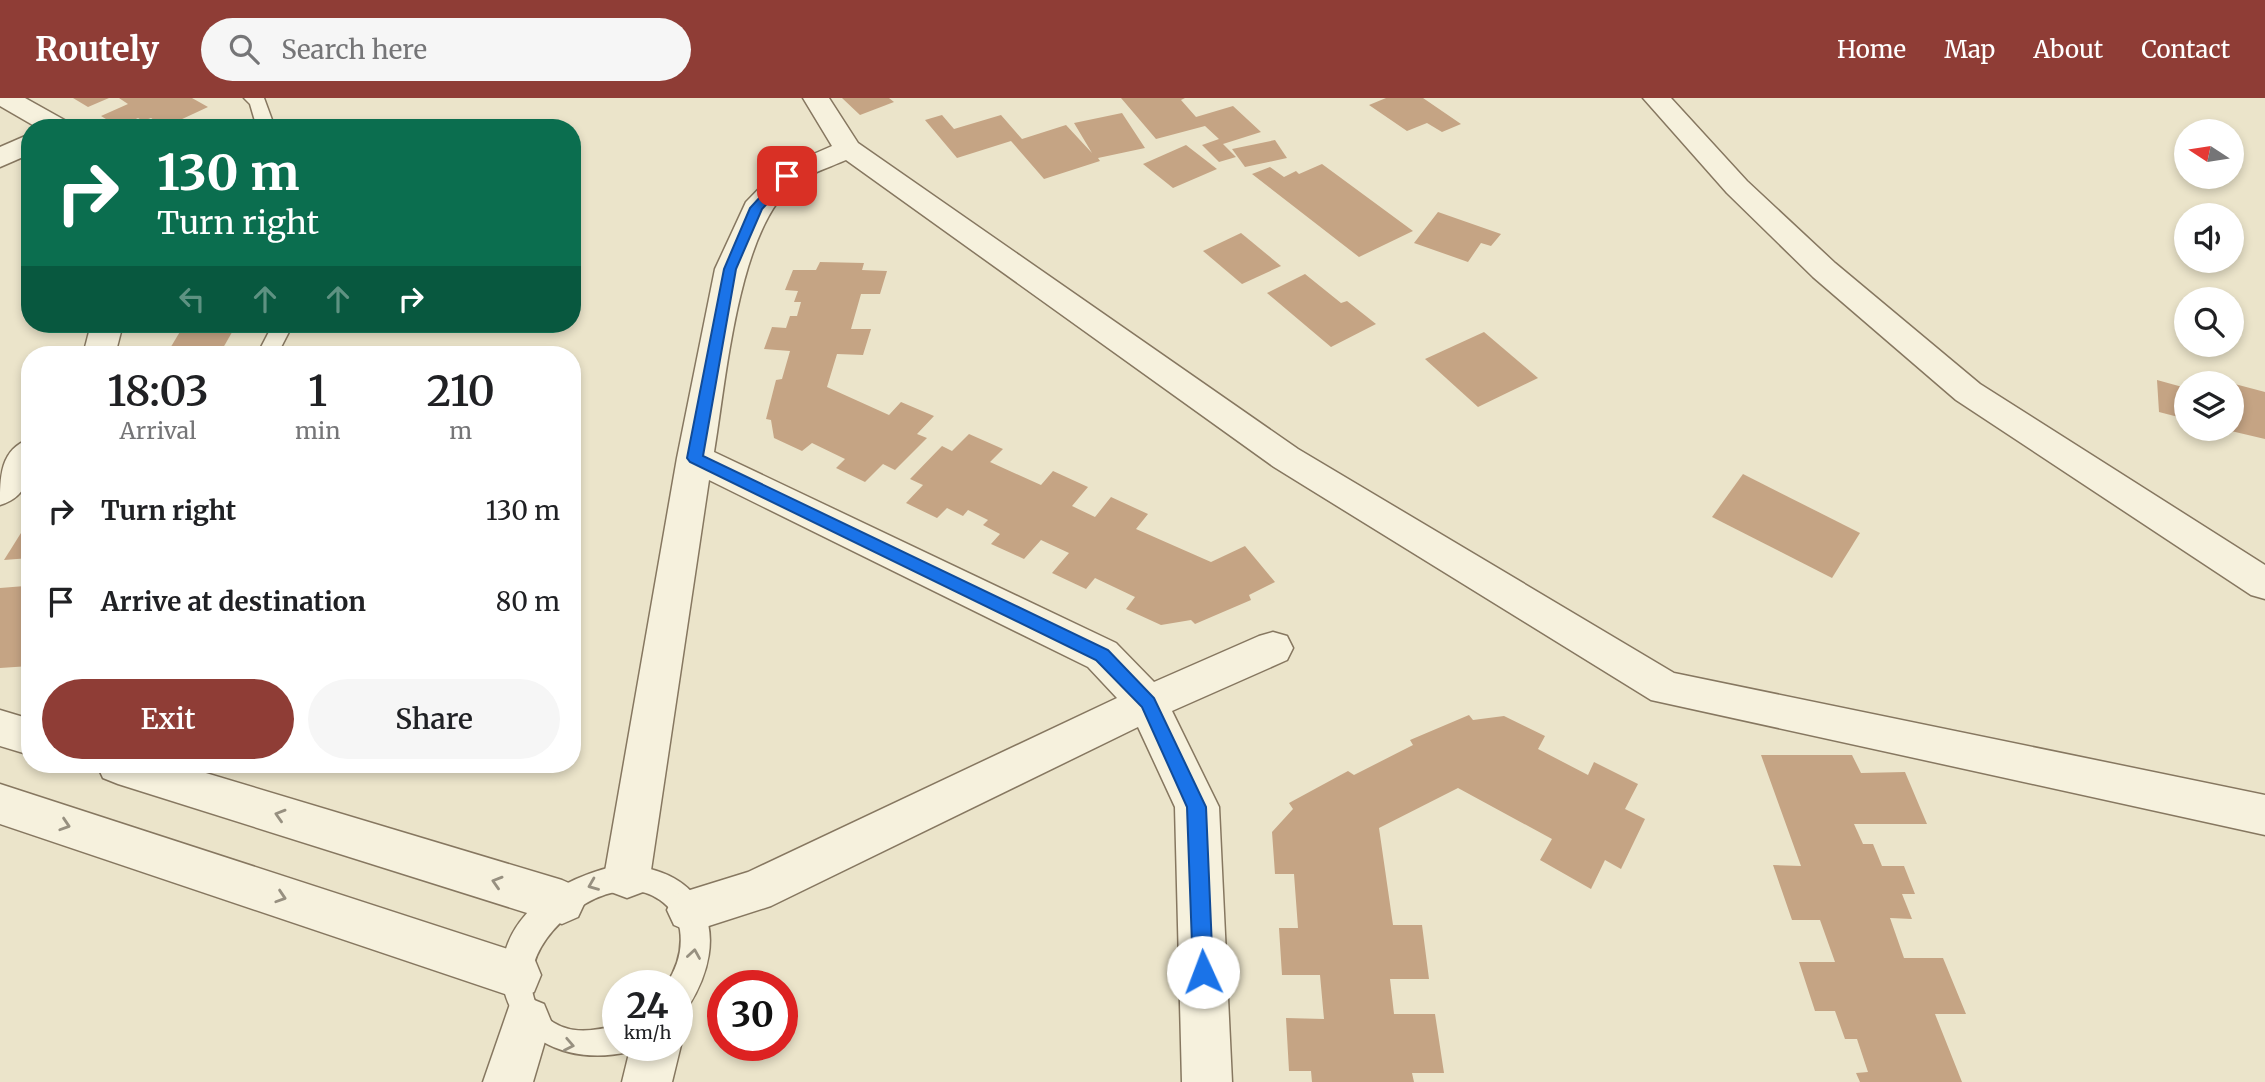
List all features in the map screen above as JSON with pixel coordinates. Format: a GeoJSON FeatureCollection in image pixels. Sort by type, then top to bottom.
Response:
{"type":"FeatureCollection","features":[{"type":"Feature","properties":{"kind":"street"},"geometry":{"type":"LineString","coordinates":[[6,98],[42,119]]}},
{"type":"Feature","properties":{"kind":"street"},"geometry":{"type":"LineString","coordinates":[[816,98],[848,149],[1286,458],[1665,688],[2265,815]]}},
{"type":"Feature","properties":{"kind":"street"},"geometry":{"type":"LineString","coordinates":[[1656,98],[1737,187],[1824,270],[1968,392],[2265,584]]}},
{"type":"Feature","properties":{"kind":"street"},"geometry":{"type":"LineString","coordinates":[[0,159],[21,147]]}},
{"type":"Feature","properties":{"kind":"street"},"geometry":{"type":"LineString","coordinates":[[627,877],[695,458],[730,269],[756,208],[787,176],[848,149]]}},
{"type":"Feature","properties":{"kind":"street"},"geometry":{"type":"LineString","coordinates":[[695,458],[1102,655],[1148,703],[1196,807],[1207,1082]]}},
{"type":"Feature","properties":{"kind":"street"},"geometry":{"type":"LineString","coordinates":[[690,910],[755,891],[1148,703],[1273,648]]}},
{"type":"Feature","properties":{"kind":"street"},"geometry":{"type":"LineString","coordinates":[[0,728],[21,734]]}},
{"type":"Feature","properties":{"kind":"street"},"geometry":{"type":"LineString","coordinates":[[144,773],[562,902]]}},
{"type":"Feature","properties":{"kind":"street"},"geometry":{"type":"LineString","coordinates":[[0,804],[517,975]]}},
{"type":"Feature","properties":{"kind":"street"},"geometry":{"type":"LineString","coordinates":[[508,1082],[527,1021]]}},
{"type":"Feature","properties":{"kind":"street"},"geometry":{"type":"LineString","coordinates":[[647,1082],[652,1061]]}},
{"type":"Feature","properties":{"kind":"lane"},"geometry":{"type":"LineString","coordinates":[[252,98],[258,102],[263,119]]}},
{"type":"Feature","properties":{"kind":"lane"},"geometry":{"type":"LineString","coordinates":[[602,1045],[575,1047],[547,1039],[527,1021],[517,997],[517,969],[528,940],[562,902],[600,881],[627,877],[653,880],[675,891],[690,910],[697,933],[695,960],[691,970]]}},
{"type":"Feature","properties":{"kind":"building"},"geometry":{"type":"Polygon","coordinates":[[[73,98],[109,98],[88,107],[73,98]]]}},
{"type":"Feature","properties":{"kind":"building"},"geometry":{"type":"Polygon","coordinates":[[[119,98],[192,98],[208,107],[182,119],[106,119],[101,116],[128,104],[119,98]]]}},
{"type":"Feature","properties":{"kind":"building"},"geometry":{"type":"Polygon","coordinates":[[[842,98],[889,98],[894,102],[860,115],[842,98]]]}},
{"type":"Feature","properties":{"kind":"building"},"geometry":{"type":"Polygon","coordinates":[[[1121,98],[1185,98],[1181,100],[1196,117],[1233,106],[1261,132],[1223,144],[1236,157],[1219,162],[1202,145],[1219,139],[1205,126],[1156,139],[1121,98]]]}},
{"type":"Feature","properties":{"kind":"building"},"geometry":{"type":"Polygon","coordinates":[[[1386,98],[1423,98],[1461,124],[1442,132],[1427,123],[1407,131],[1369,105],[1386,98]]]}},
{"type":"Feature","properties":{"kind":"building"},"geometry":{"type":"Polygon","coordinates":[[[1122,113],[1145,148],[1098,158],[1100,161],[1044,179],[1011,141],[957,158],[925,120],[942,115],[954,129],[1001,115],[1022,139],[1066,125],[1092,153],[1074,123],[1122,113]]]}},
{"type":"Feature","properties":{"kind":"building"},"geometry":{"type":"Polygon","coordinates":[[[1275,140],[1287,158],[1245,167],[1232,149],[1275,140]]]}},
{"type":"Feature","properties":{"kind":"building"},"geometry":{"type":"Polygon","coordinates":[[[1186,145],[1217,169],[1173,188],[1143,164],[1186,145]]]}},
{"type":"Feature","properties":{"kind":"building"},"geometry":{"type":"Polygon","coordinates":[[[1322,164],[1413,231],[1359,257],[1252,174],[1270,167],[1284,177],[1322,164]]]}},
{"type":"Feature","properties":{"kind":"building"},"geometry":{"type":"Polygon","coordinates":[[[1438,212],[1501,234],[1491,246],[1481,243],[1468,262],[1414,243],[1438,212]]]}},
{"type":"Feature","properties":{"kind":"building"},"geometry":{"type":"Polygon","coordinates":[[[1241,233],[1281,266],[1242,284],[1203,251],[1241,233]]]}},
{"type":"Feature","properties":{"kind":"building"},"geometry":{"type":"Polygon","coordinates":[[[820,262],[864,263],[862,270],[887,271],[880,294],[861,294],[851,329],[871,329],[863,355],[837,354],[827,387],[889,415],[901,402],[934,416],[917,434],[927,438],[895,470],[883,464],[865,482],[836,468],[845,459],[812,443],[802,451],[774,438],[771,420],[766,419],[776,380],[782,379],[790,351],[764,349],[772,327],[786,328],[790,316],[797,316],[801,302],[794,302],[798,291],[785,290],[793,270],[816,270],[820,262]]]}},
{"type":"Feature","properties":{"kind":"building"},"geometry":{"type":"Polygon","coordinates":[[[1305,274],[1341,303],[1347,301],[1376,324],[1331,347],[1267,293],[1305,274]]]}},
{"type":"Feature","properties":{"kind":"building"},"geometry":{"type":"Polygon","coordinates":[[[1484,332],[1538,378],[1478,407],[1425,359],[1484,332]]]}},
{"type":"Feature","properties":{"kind":"building"},"geometry":{"type":"Polygon","coordinates":[[[179,333],[232,333],[224,346],[171,346],[179,333]]]}},
{"type":"Feature","properties":{"kind":"building"},"geometry":{"type":"Polygon","coordinates":[[[2157,380],[2174,385],[2174,416],[2159,412],[2157,380]]]}},
{"type":"Feature","properties":{"kind":"building"},"geometry":{"type":"Polygon","coordinates":[[[2244,386],[2265,392],[2265,439],[2244,434],[2244,386]]]}},
{"type":"Feature","properties":{"kind":"building"},"geometry":{"type":"Polygon","coordinates":[[[969,434],[1003,449],[990,462],[1041,485],[1053,471],[1088,487],[1072,506],[1095,517],[1111,497],[1148,514],[1136,529],[1211,562],[1245,546],[1275,582],[1249,595],[1251,600],[1195,624],[1191,620],[1161,625],[1126,609],[1135,597],[1095,578],[1086,589],[1052,573],[1069,553],[1041,540],[1024,559],[991,544],[1000,534],[983,525],[988,520],[968,510],[963,516],[947,508],[937,518],[906,503],[923,485],[910,479],[942,446],[952,451],[969,434]]]}},
{"type":"Feature","properties":{"kind":"building"},"geometry":{"type":"Polygon","coordinates":[[[1743,474],[1860,533],[1832,578],[1712,517],[1743,474]]]}},
{"type":"Feature","properties":{"kind":"building"},"geometry":{"type":"Polygon","coordinates":[[[21,533],[21,559],[4,560],[21,533]]]}},
{"type":"Feature","properties":{"kind":"building"},"geometry":{"type":"Polygon","coordinates":[[[21,586],[21,667],[0,668],[0,588],[21,586]]]}},
{"type":"Feature","properties":{"kind":"building"},"geometry":{"type":"Polygon","coordinates":[[[1469,715],[1473,720],[1504,716],[1545,736],[1538,749],[1588,775],[1594,762],[1638,784],[1625,809],[1645,819],[1621,869],[1605,860],[1591,889],[1540,860],[1552,839],[1458,788],[1379,828],[1393,925],[1422,925],[1429,979],[1390,979],[1394,1014],[1435,1014],[1444,1073],[1412,1073],[1414,1082],[1312,1082],[1311,1071],[1289,1071],[1286,1018],[1324,1019],[1320,975],[1282,975],[1279,928],[1298,928],[1294,874],[1275,874],[1272,832],[1293,809],[1289,803],[1348,771],[1354,775],[1413,745],[1410,740],[1469,715]]]}},
{"type":"Feature","properties":{"kind":"building"},"geometry":{"type":"Polygon","coordinates":[[[1761,755],[1852,755],[1861,773],[1905,772],[1927,824],[1854,824],[1863,844],[1873,844],[1882,866],[1904,866],[1915,894],[1902,894],[1912,919],[1890,918],[1904,958],[1943,958],[1966,1014],[1935,1014],[1962,1082],[1860,1082],[1856,1073],[1868,1072],[1857,1039],[1845,1039],[1835,1011],[1815,1011],[1799,962],[1835,962],[1820,920],[1792,920],[1773,865],[1801,866],[1761,755]]]}},
{"type":"Feature","properties":{"kind":"route"},"geometry":{"type":"LineString","coordinates":[[787,176],[756,208],[730,269],[695,458],[1102,655],[1148,703],[1196,807],[1203,972]]}}]}
